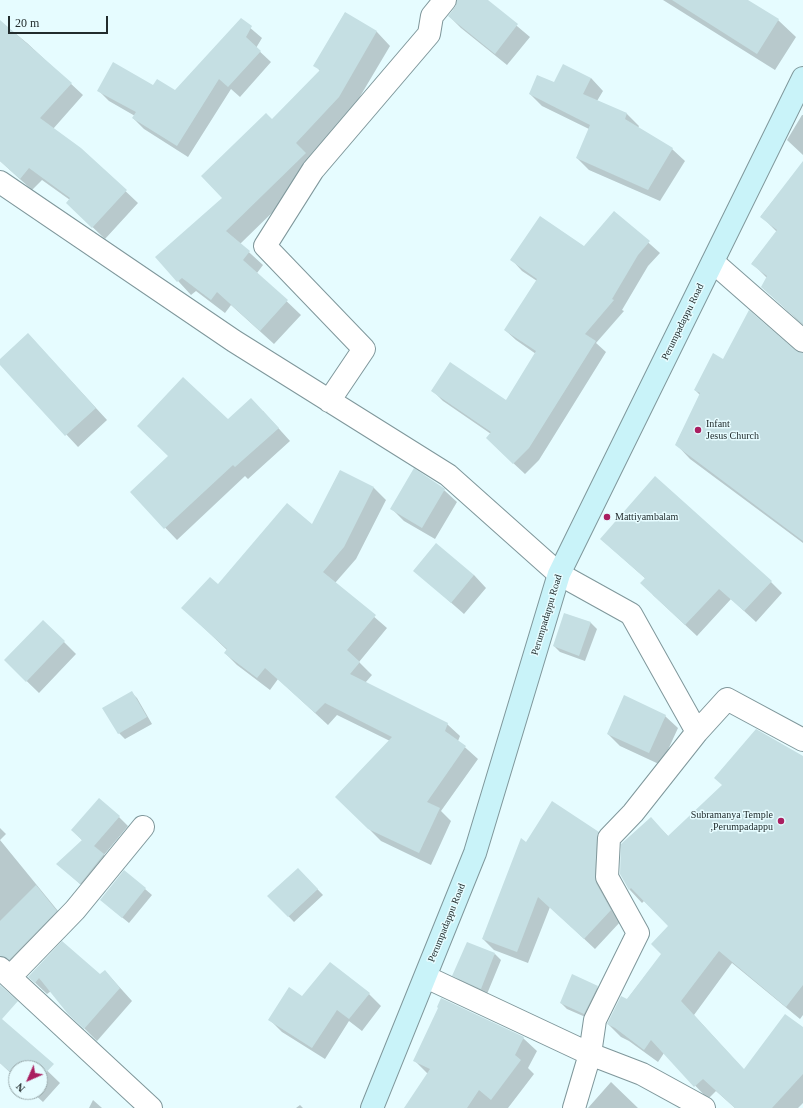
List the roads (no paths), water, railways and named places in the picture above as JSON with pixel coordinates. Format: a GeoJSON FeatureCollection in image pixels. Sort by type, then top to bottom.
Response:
{"type":"FeatureCollection","features":[{"type":"Feature","properties":{"kind":"main road","name":"Perumpadappu Road"},"geometry":{"type":"LineString","coordinates":[[372,1108],[475,853],[559,574],[803,78]]}},
{"type":"Feature","properties":{"kind":"street"},"geometry":{"type":"LineString","coordinates":[[329,401],[364,349],[265,246],[313,170],[429,34],[432,16],[445,0]]}},
{"type":"Feature","properties":{"kind":"street"},"geometry":{"type":"LineString","coordinates":[[0,182],[234,341],[448,475],[559,574],[631,614],[697,732]]}},
{"type":"Feature","properties":{"kind":"street"},"geometry":{"type":"LineString","coordinates":[[713,262],[803,341]]}},
{"type":"Feature","properties":{"kind":"street"},"geometry":{"type":"LineString","coordinates":[[574,1108],[590,1054],[594,1020],[638,933],[607,877],[609,838],[633,813],[697,732],[727,699],[803,740]]}},
{"type":"Feature","properties":{"kind":"street"},"geometry":{"type":"LineString","coordinates":[[143,827],[75,910],[5,973],[151,1108]]}},
{"type":"Feature","properties":{"kind":"street"},"geometry":{"type":"LineString","coordinates":[[426,977],[590,1054],[642,1074],[704,1108]]}},
{"type":"Feature","properties":{"kind":"place","name":"Infant Jesus Church"},"geometry":{"type":"Point","coordinates":[698,430]}},
{"type":"Feature","properties":{"kind":"place","name":"Mattiyambalam"},"geometry":{"type":"Point","coordinates":[607,517]}},
{"type":"Feature","properties":{"kind":"place","name":"Subramanya Temple ,Perumpadappu"},"geometry":{"type":"Point","coordinates":[781,821]}}]}
